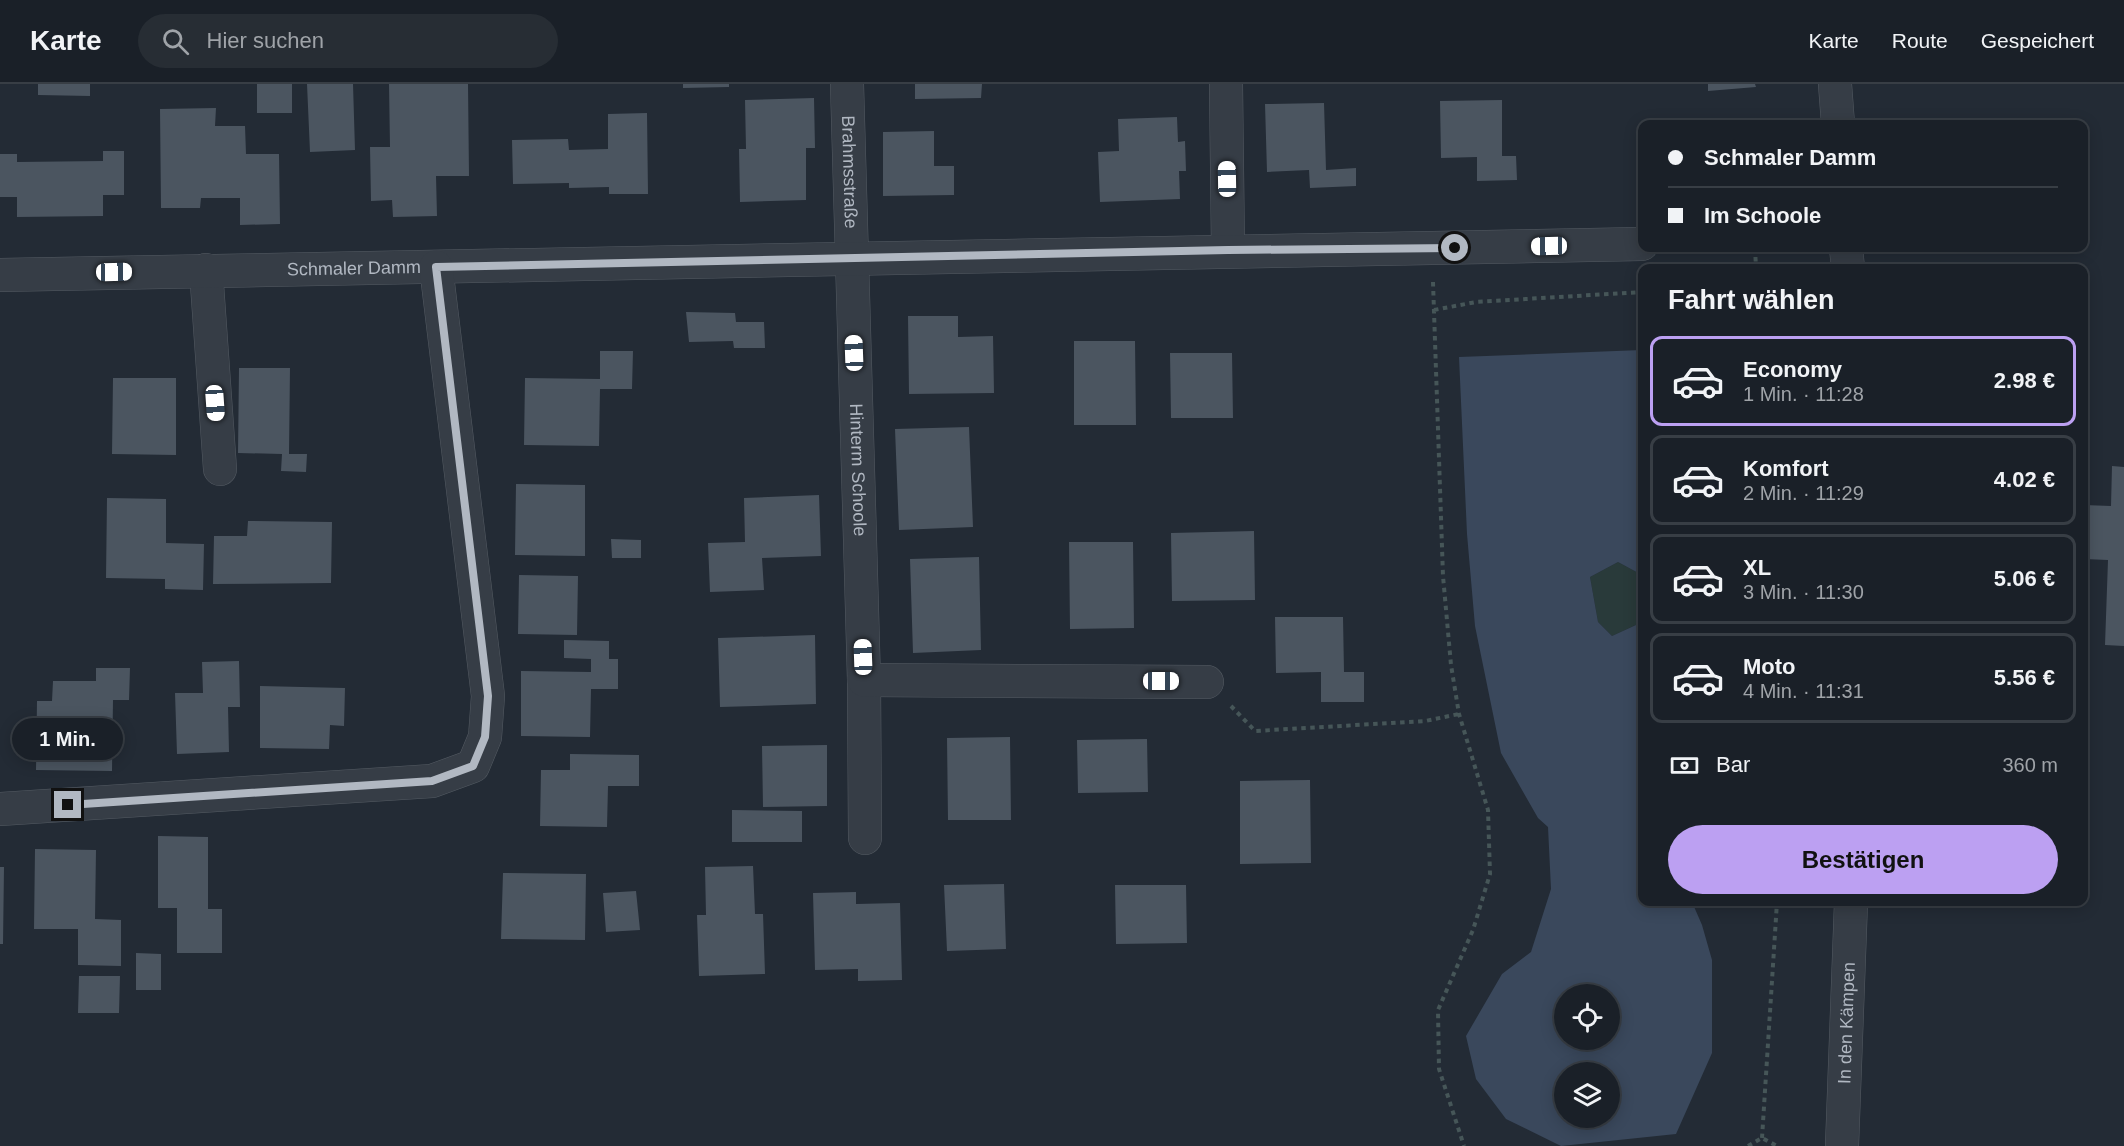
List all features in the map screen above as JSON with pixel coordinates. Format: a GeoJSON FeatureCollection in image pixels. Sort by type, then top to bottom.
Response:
{"type":"FeatureCollection","features":[{"type":"Feature","properties":{"kind":"street","name":"Brahmsstraße"},"geometry":{"type":"LineString","coordinates":[[847,84],[851,260]]}},
{"type":"Feature","properties":{"kind":"street"},"geometry":{"type":"LineString","coordinates":[[1226,84],[1228,250]]}},
{"type":"Feature","properties":{"kind":"street"},"geometry":{"type":"LineString","coordinates":[[1835,84],[1838,120]]}},
{"type":"Feature","properties":{"kind":"street","name":"Schmaler Damm"},"geometry":{"type":"LineString","coordinates":[[0,275],[851,260],[1228,250],[1431,249],[1638,244]]}},
{"type":"Feature","properties":{"kind":"street","name":"Hinterm Schoole"},"geometry":{"type":"LineString","coordinates":[[851,260],[864,680],[865,838]]}},
{"type":"Feature","properties":{"kind":"street"},"geometry":{"type":"LineString","coordinates":[[0,809],[432,781],[473,766],[485,737],[488,696],[436,267]]}},
{"type":"Feature","properties":{"kind":"street"},"geometry":{"type":"LineString","coordinates":[[206,270],[219,469]]}},
{"type":"Feature","properties":{"kind":"street"},"geometry":{"type":"LineString","coordinates":[[864,680],[1207,682]]}},
{"type":"Feature","properties":{"kind":"street","name":"In den Kämpen"},"geometry":{"type":"LineString","coordinates":[[1842,1146],[1851,906]]}},
{"type":"Feature","properties":{"kind":"path"},"geometry":{"type":"LineString","coordinates":[[1431,249],[1443,576],[1459,714],[1488,810],[1490,874],[1473,930],[1438,1010],[1439,1069],[1464,1146]]}},
{"type":"Feature","properties":{"kind":"path"},"geometry":{"type":"LineString","coordinates":[[1434,310],[1476,303],[1638,292]]}},
{"type":"Feature","properties":{"kind":"path"},"geometry":{"type":"LineString","coordinates":[[1207,682],[1255,731],[1425,721],[1459,714]]}},
{"type":"Feature","properties":{"kind":"path"},"geometry":{"type":"LineString","coordinates":[[1762,1138],[1776,906]]}},
{"type":"Feature","properties":{"kind":"path"},"geometry":{"type":"LineString","coordinates":[[1748,1146],[1762,1138]]}},
{"type":"Feature","properties":{"kind":"path"},"geometry":{"type":"LineString","coordinates":[[1762,1138],[1777,1146]]}},
{"type":"Feature","properties":{"kind":"shaded area"},"geometry":{"type":"Polygon","coordinates":[[[1618,562],[1638,573],[1636,625],[1612,636],[1598,622],[1590,577],[1618,562]]]}},
{"type":"Feature","properties":{"kind":"water"},"geometry":{"type":"Polygon","coordinates":[[[1638,350],[1638,573],[1618,562],[1590,577],[1598,622],[1612,636],[1636,625],[1638,613],[1638,906],[1694,906],[1712,960],[1712,1053],[1676,1134],[1561,1146],[1506,1119],[1476,1079],[1466,1036],[1502,974],[1531,952],[1551,889],[1548,827],[1538,818],[1501,753],[1475,626],[1467,534],[1459,357],[1638,350]]]}},
{"type":"Feature","properties":{"kind":"building"},"geometry":{"type":"Polygon","coordinates":[[[38,84],[90,84],[90,96],[38,95],[38,84]]]}},
{"type":"Feature","properties":{"kind":"building"},"geometry":{"type":"Polygon","coordinates":[[[257,84],[292,84],[292,113],[257,113],[257,84]]]}},
{"type":"Feature","properties":{"kind":"building"},"geometry":{"type":"Polygon","coordinates":[[[307,84],[353,84],[355,150],[310,152],[307,84]]]}},
{"type":"Feature","properties":{"kind":"building"},"geometry":{"type":"Polygon","coordinates":[[[389,84],[468,84],[469,176],[436,176],[437,216],[393,217],[392,200],[371,201],[370,147],[390,147],[389,84]]]}},
{"type":"Feature","properties":{"kind":"building"},"geometry":{"type":"Polygon","coordinates":[[[683,84],[729,84],[729,87],[683,88],[683,84]]]}},
{"type":"Feature","properties":{"kind":"building"},"geometry":{"type":"Polygon","coordinates":[[[915,84],[982,84],[981,98],[915,99],[915,84]]]}},
{"type":"Feature","properties":{"kind":"building"},"geometry":{"type":"Polygon","coordinates":[[[1708,84],[1755,84],[1756,87],[1708,91],[1708,84]]]}},
{"type":"Feature","properties":{"kind":"building"},"geometry":{"type":"Polygon","coordinates":[[[814,98],[815,148],[806,148],[806,200],[740,202],[739,149],[746,149],[745,100],[814,98]]]}},
{"type":"Feature","properties":{"kind":"building"},"geometry":{"type":"Polygon","coordinates":[[[1502,100],[1502,156],[1516,156],[1517,180],[1477,181],[1477,157],[1441,158],[1440,101],[1502,100]]]}},
{"type":"Feature","properties":{"kind":"building"},"geometry":{"type":"Polygon","coordinates":[[[1324,103],[1326,170],[1356,168],[1356,186],[1310,188],[1309,170],[1267,172],[1265,104],[1324,103]]]}},
{"type":"Feature","properties":{"kind":"building"},"geometry":{"type":"Polygon","coordinates":[[[216,108],[215,126],[245,126],[246,154],[279,154],[280,224],[240,225],[240,198],[201,198],[200,208],[161,208],[160,109],[216,108]]]}},
{"type":"Feature","properties":{"kind":"building"},"geometry":{"type":"Polygon","coordinates":[[[647,113],[648,194],[609,194],[609,187],[569,188],[569,183],[513,184],[512,140],[568,139],[569,150],[608,149],[608,114],[647,113]]]}},
{"type":"Feature","properties":{"kind":"building"},"geometry":{"type":"Polygon","coordinates":[[[1177,117],[1178,142],[1185,141],[1186,171],[1179,171],[1180,199],[1100,202],[1098,152],[1119,151],[1118,119],[1177,117]]]}},
{"type":"Feature","properties":{"kind":"building"},"geometry":{"type":"Polygon","coordinates":[[[934,131],[934,166],[954,166],[954,195],[883,196],[883,132],[934,131]]]}},
{"type":"Feature","properties":{"kind":"building"},"geometry":{"type":"Polygon","coordinates":[[[103,151],[124,151],[124,195],[103,195],[103,216],[17,217],[17,197],[0,197],[0,154],[17,154],[17,162],[103,161],[103,151]]]}},
{"type":"Feature","properties":{"kind":"building"},"geometry":{"type":"Polygon","coordinates":[[[686,312],[735,313],[736,322],[764,322],[765,348],[734,348],[733,341],[689,342],[686,312]]]}},
{"type":"Feature","properties":{"kind":"building"},"geometry":{"type":"Polygon","coordinates":[[[908,316],[958,316],[958,337],[993,336],[994,393],[909,394],[908,316]]]}},
{"type":"Feature","properties":{"kind":"building"},"geometry":{"type":"Polygon","coordinates":[[[1074,341],[1135,341],[1136,425],[1074,425],[1074,341]]]}},
{"type":"Feature","properties":{"kind":"building"},"geometry":{"type":"Polygon","coordinates":[[[600,351],[633,351],[632,389],[600,389],[599,446],[524,445],[525,378],[600,379],[600,351]]]}},
{"type":"Feature","properties":{"kind":"building"},"geometry":{"type":"Polygon","coordinates":[[[1170,353],[1232,353],[1233,418],[1171,418],[1170,353]]]}},
{"type":"Feature","properties":{"kind":"building"},"geometry":{"type":"Polygon","coordinates":[[[239,368],[290,368],[289,454],[307,454],[306,472],[281,471],[282,454],[238,453],[239,368]]]}},
{"type":"Feature","properties":{"kind":"building"},"geometry":{"type":"Polygon","coordinates":[[[113,378],[176,378],[176,455],[112,454],[113,378]]]}},
{"type":"Feature","properties":{"kind":"building"},"geometry":{"type":"Polygon","coordinates":[[[969,427],[973,527],[899,530],[895,429],[969,427]]]}},
{"type":"Feature","properties":{"kind":"building"},"geometry":{"type":"Polygon","coordinates":[[[2112,466],[2124,467],[2124,646],[2105,645],[2108,560],[2088,559],[2088,505],[2111,506],[2112,466]]]}},
{"type":"Feature","properties":{"kind":"building"},"geometry":{"type":"Polygon","coordinates":[[[516,484],[585,485],[585,556],[515,555],[516,484]]]}},
{"type":"Feature","properties":{"kind":"building"},"geometry":{"type":"Polygon","coordinates":[[[819,495],[821,556],[762,558],[764,590],[710,592],[708,543],[745,542],[744,498],[819,495]]]}},
{"type":"Feature","properties":{"kind":"building"},"geometry":{"type":"Polygon","coordinates":[[[107,498],[166,499],[166,543],[204,544],[203,590],[165,589],[165,579],[106,578],[107,498]]]}},
{"type":"Feature","properties":{"kind":"building"},"geometry":{"type":"Polygon","coordinates":[[[248,521],[332,522],[331,583],[213,584],[214,536],[247,536],[248,521]]]}},
{"type":"Feature","properties":{"kind":"building"},"geometry":{"type":"Polygon","coordinates":[[[1254,531],[1255,600],[1172,601],[1171,533],[1254,531]]]}},
{"type":"Feature","properties":{"kind":"building"},"geometry":{"type":"Polygon","coordinates":[[[611,539],[641,540],[641,558],[612,558],[611,539]]]}},
{"type":"Feature","properties":{"kind":"building"},"geometry":{"type":"Polygon","coordinates":[[[1069,542],[1133,542],[1134,628],[1070,629],[1069,542]]]}},
{"type":"Feature","properties":{"kind":"building"},"geometry":{"type":"Polygon","coordinates":[[[979,557],[981,650],[913,653],[910,559],[979,557]]]}},
{"type":"Feature","properties":{"kind":"building"},"geometry":{"type":"Polygon","coordinates":[[[519,575],[578,576],[577,635],[518,634],[519,575]]]}},
{"type":"Feature","properties":{"kind":"building"},"geometry":{"type":"Polygon","coordinates":[[[1275,617],[1343,617],[1344,672],[1364,672],[1364,702],[1321,702],[1321,672],[1276,673],[1275,617]]]}},
{"type":"Feature","properties":{"kind":"building"},"geometry":{"type":"Polygon","coordinates":[[[815,635],[816,704],[720,707],[718,638],[815,635]]]}},
{"type":"Feature","properties":{"kind":"building"},"geometry":{"type":"Polygon","coordinates":[[[564,640],[609,641],[609,659],[618,659],[618,689],[591,689],[590,737],[521,736],[521,671],[591,672],[591,659],[564,658],[564,640]]]}},
{"type":"Feature","properties":{"kind":"building"},"geometry":{"type":"Polygon","coordinates":[[[239,661],[240,707],[228,707],[229,752],[177,754],[175,693],[203,693],[202,662],[239,661]]]}},
{"type":"Feature","properties":{"kind":"building"},"geometry":{"type":"Polygon","coordinates":[[[96,668],[130,668],[129,700],[113,700],[112,771],[36,770],[37,701],[52,701],[53,681],[96,681],[96,668]]]}},
{"type":"Feature","properties":{"kind":"building"},"geometry":{"type":"Polygon","coordinates":[[[260,686],[345,688],[344,726],[330,725],[329,749],[260,748],[260,686]]]}},
{"type":"Feature","properties":{"kind":"building"},"geometry":{"type":"Polygon","coordinates":[[[1010,737],[1011,820],[948,820],[947,738],[1010,737]]]}},
{"type":"Feature","properties":{"kind":"building"},"geometry":{"type":"Polygon","coordinates":[[[1147,739],[1148,792],[1078,793],[1077,740],[1147,739]]]}},
{"type":"Feature","properties":{"kind":"building"},"geometry":{"type":"Polygon","coordinates":[[[827,745],[827,806],[763,807],[762,746],[827,745]]]}},
{"type":"Feature","properties":{"kind":"building"},"geometry":{"type":"Polygon","coordinates":[[[570,754],[639,755],[639,786],[608,786],[607,827],[540,826],[541,770],[570,770],[570,754]]]}},
{"type":"Feature","properties":{"kind":"building"},"geometry":{"type":"Polygon","coordinates":[[[1310,780],[1311,863],[1240,864],[1240,781],[1310,780]]]}},
{"type":"Feature","properties":{"kind":"building"},"geometry":{"type":"Polygon","coordinates":[[[732,810],[802,811],[802,842],[732,842],[732,810]]]}},
{"type":"Feature","properties":{"kind":"building"},"geometry":{"type":"Polygon","coordinates":[[[158,836],[208,837],[208,909],[222,909],[222,953],[177,953],[177,908],[158,908],[158,836]]]}},
{"type":"Feature","properties":{"kind":"building"},"geometry":{"type":"Polygon","coordinates":[[[35,849],[96,850],[95,919],[121,920],[121,966],[78,965],[78,929],[34,929],[35,849]]]}},
{"type":"Feature","properties":{"kind":"building"},"geometry":{"type":"Polygon","coordinates":[[[753,866],[755,914],[763,914],[765,974],[699,976],[697,915],[706,915],[705,867],[753,866]]]}},
{"type":"Feature","properties":{"kind":"building"},"geometry":{"type":"Polygon","coordinates":[[[0,867],[4,867],[3,944],[0,944],[0,867]]]}},
{"type":"Feature","properties":{"kind":"building"},"geometry":{"type":"Polygon","coordinates":[[[503,873],[586,874],[585,940],[501,939],[503,873]]]}},
{"type":"Feature","properties":{"kind":"building"},"geometry":{"type":"Polygon","coordinates":[[[1004,884],[1006,949],[947,951],[944,885],[1004,884]]]}},
{"type":"Feature","properties":{"kind":"building"},"geometry":{"type":"Polygon","coordinates":[[[1115,885],[1186,885],[1187,943],[1116,944],[1115,885]]]}},
{"type":"Feature","properties":{"kind":"building"},"geometry":{"type":"Polygon","coordinates":[[[636,891],[640,930],[606,932],[603,893],[636,891]]]}},
{"type":"Feature","properties":{"kind":"building"},"geometry":{"type":"Polygon","coordinates":[[[856,892],[856,904],[900,903],[902,980],[858,981],[858,969],[815,970],[813,893],[856,892]]]}},
{"type":"Feature","properties":{"kind":"building"},"geometry":{"type":"Polygon","coordinates":[[[136,953],[161,954],[161,990],[136,990],[136,953]]]}},
{"type":"Feature","properties":{"kind":"building"},"geometry":{"type":"Polygon","coordinates":[[[79,976],[120,976],[119,1013],[78,1013],[79,976]]]}},
{"type":"Feature","properties":{"kind":"route"},"geometry":{"type":"LineString","coordinates":[[68,805],[432,781],[473,766],[485,737],[488,696],[436,267],[851,260],[1228,250],[1455,248]]}}]}
